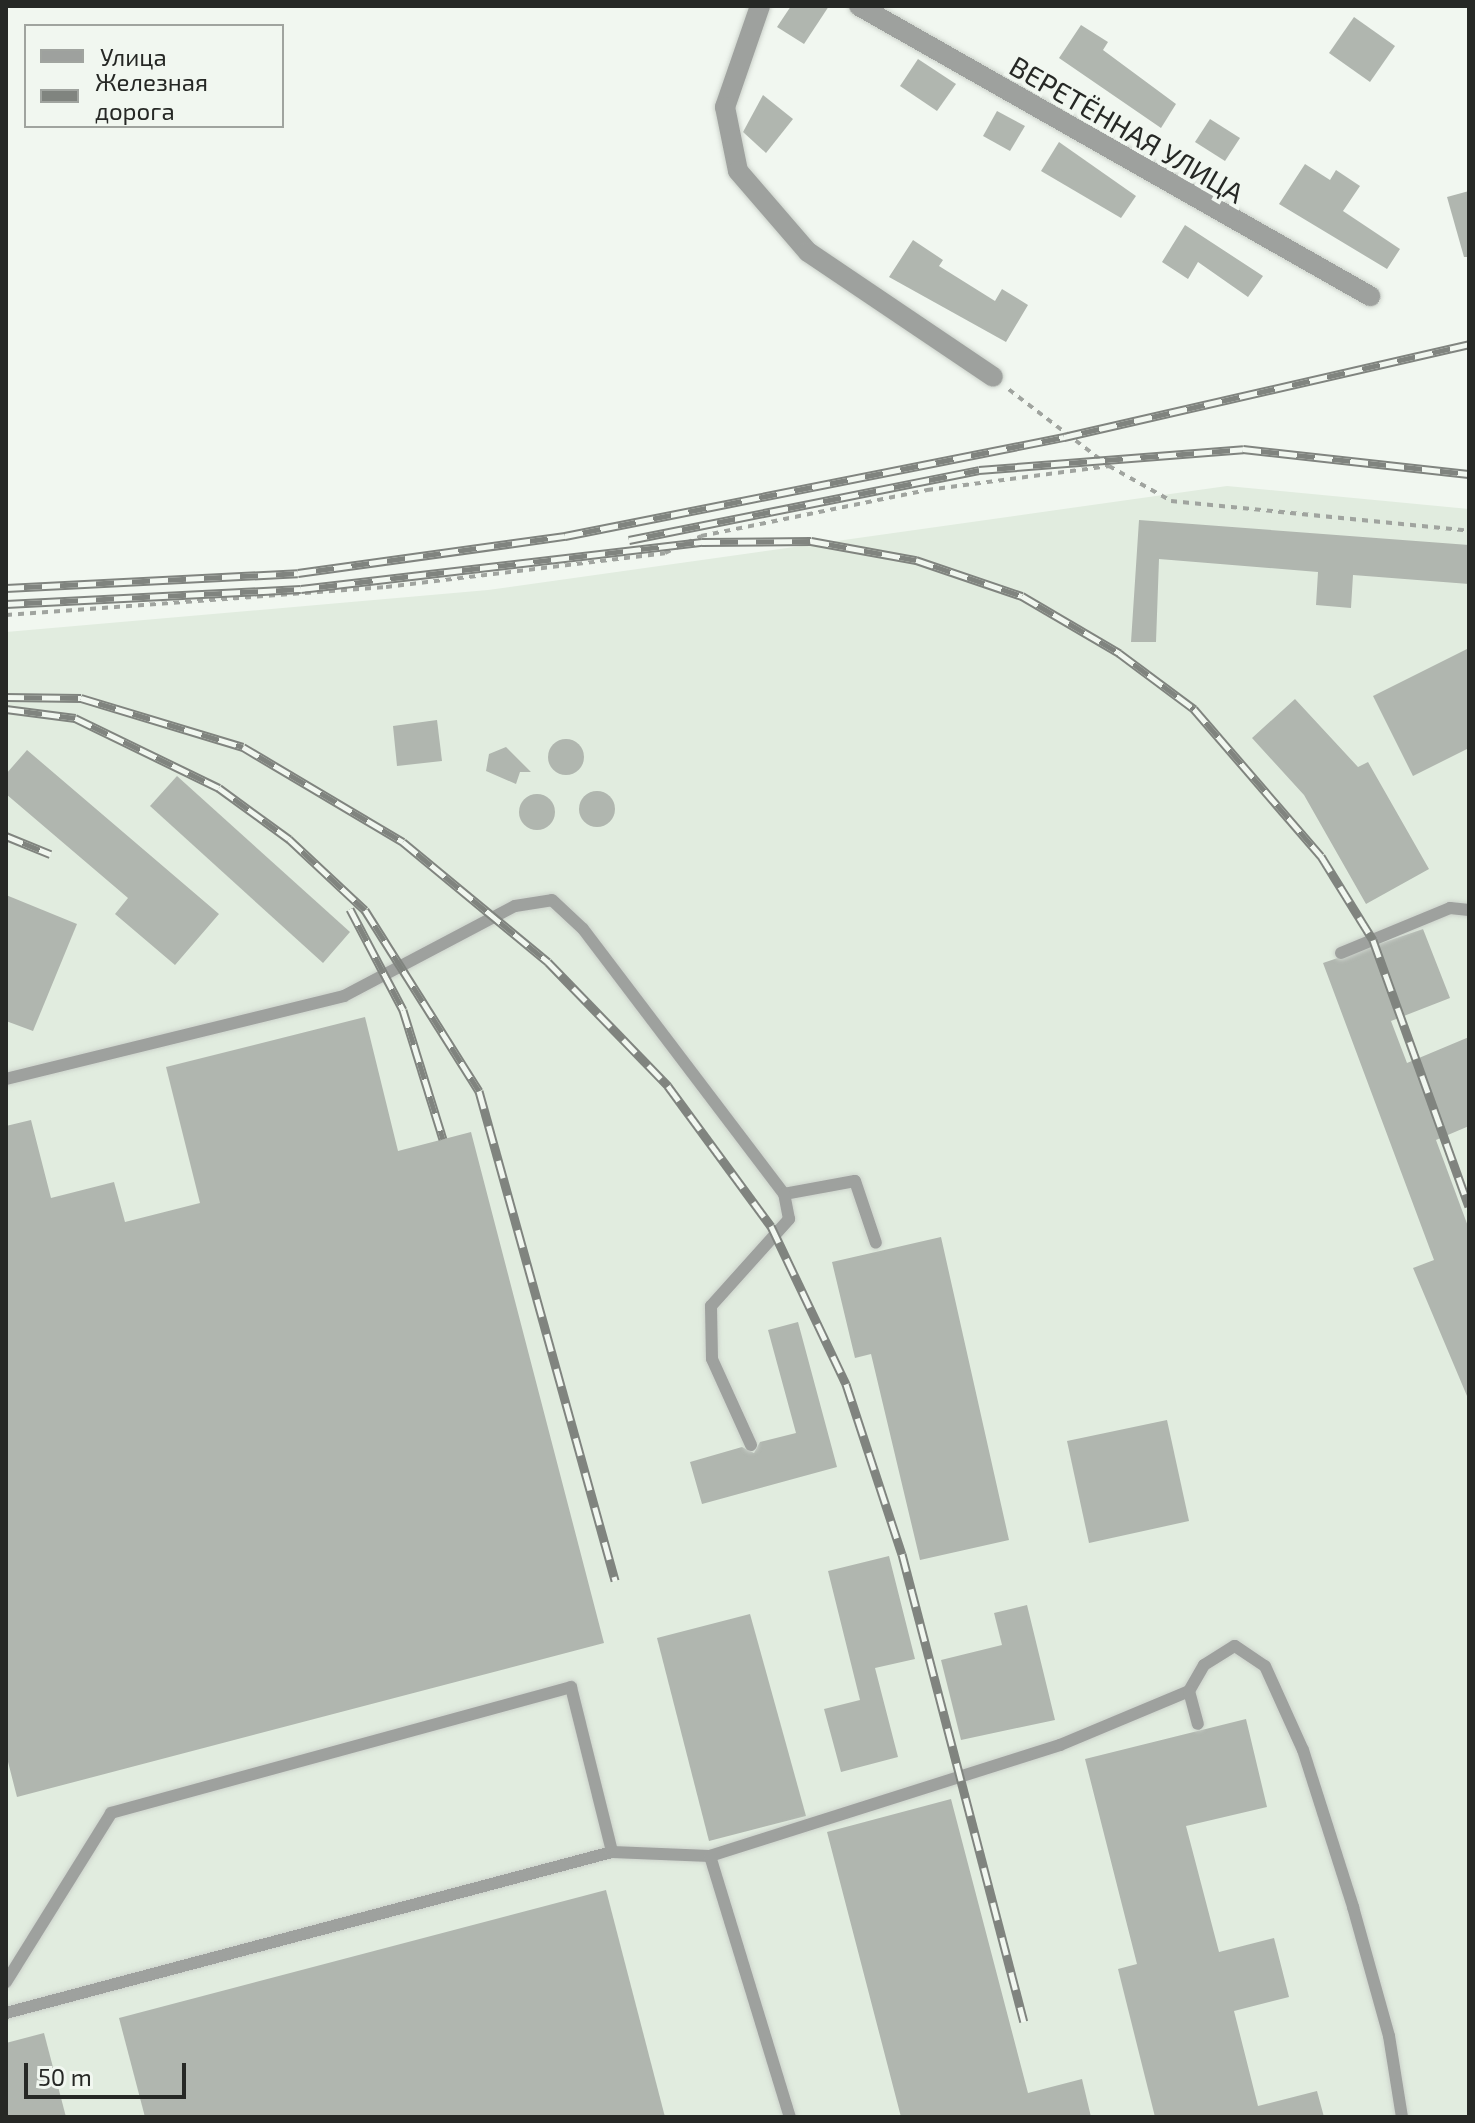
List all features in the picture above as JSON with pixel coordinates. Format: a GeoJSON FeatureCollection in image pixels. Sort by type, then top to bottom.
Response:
{"type":"FeatureCollection","features":[{"type":"Feature","properties":{"kind":"street"},"geometry":{"type":"LineString","coordinates":[[760,6],[725,107],[738,171],[808,252],[993,377]]}},
{"type":"Feature","properties":{"kind":"street","name":"ВЕРЕТЁННАЯ УЛИЦА"},"geometry":{"type":"LineString","coordinates":[[859,6],[1370,296]]}},
{"type":"Feature","properties":{"kind":"lane"},"geometry":{"type":"LineString","coordinates":[[6,1079],[344,996],[515,906],[552,900],[583,929],[784,1194],[789,1219],[711,1306],[712,1359],[751,1445]]}},
{"type":"Feature","properties":{"kind":"lane"},"geometry":{"type":"LineString","coordinates":[[1341,953],[1450,908],[1469,910]]}},
{"type":"Feature","properties":{"kind":"lane"},"geometry":{"type":"LineString","coordinates":[[784,1194],[855,1181],[876,1243]]}},
{"type":"Feature","properties":{"kind":"lane"},"geometry":{"type":"LineString","coordinates":[[6,2013],[612,1852],[710,1856],[1060,1745],[1189,1691],[1204,1665],[1235,1646],[1265,1666],[1303,1750],[1353,1907],[1389,2036],[1402,2117]]}},
{"type":"Feature","properties":{"kind":"lane"},"geometry":{"type":"LineString","coordinates":[[6,1982],[111,1813],[571,1687],[612,1852]]}},
{"type":"Feature","properties":{"kind":"lane"},"geometry":{"type":"LineString","coordinates":[[1189,1691],[1198,1724]]}},
{"type":"Feature","properties":{"kind":"lane"},"geometry":{"type":"LineString","coordinates":[[710,1856],[790,2117]]}},
{"type":"Feature","properties":{"kind":"path"},"geometry":{"type":"LineString","coordinates":[[993,377],[1109,466],[1171,501],[1469,531]]}},
{"type":"Feature","properties":{"kind":"path"},"geometry":{"type":"LineString","coordinates":[[6,615],[292,596],[665,553],[701,536],[927,490],[1109,466]]}},
{"type":"Feature","properties":{"kind":"shaded area"},"geometry":{"type":"Polygon","coordinates":[[[1227,486],[1469,509],[1469,2117],[6,2117],[6,632],[488,590],[1227,486]]]}},
{"type":"Feature","properties":{"kind":"building"},"geometry":{"type":"Polygon","coordinates":[[[791,6],[829,6],[804,44],[777,27],[791,6]]]}},
{"type":"Feature","properties":{"kind":"building"},"geometry":{"type":"Polygon","coordinates":[[[1354,17],[1395,46],[1370,82],[1329,53],[1354,17]]]}},
{"type":"Feature","properties":{"kind":"building"},"geometry":{"type":"Polygon","coordinates":[[[1081,25],[1108,42],[1103,50],[1176,104],[1161,128],[1059,58],[1081,25]]]}},
{"type":"Feature","properties":{"kind":"building"},"geometry":{"type":"Polygon","coordinates":[[[918,59],[956,84],[937,111],[900,86],[918,59]]]}},
{"type":"Feature","properties":{"kind":"building"},"geometry":{"type":"Polygon","coordinates":[[[763,95],[793,119],[766,153],[743,132],[763,95]]]}},
{"type":"Feature","properties":{"kind":"building"},"geometry":{"type":"Polygon","coordinates":[[[997,111],[1025,126],[1010,151],[983,136],[997,111]]]}},
{"type":"Feature","properties":{"kind":"building"},"geometry":{"type":"Polygon","coordinates":[[[1210,119],[1240,138],[1225,161],[1195,142],[1210,119]]]}},
{"type":"Feature","properties":{"kind":"building"},"geometry":{"type":"Polygon","coordinates":[[[1059,142],[1136,196],[1121,218],[1041,171],[1059,142]]]}},
{"type":"Feature","properties":{"kind":"building"},"geometry":{"type":"Polygon","coordinates":[[[1305,164],[1330,180],[1336,170],[1360,186],[1343,211],[1400,249],[1387,269],[1279,204],[1305,164]]]}},
{"type":"Feature","properties":{"kind":"building"},"geometry":{"type":"Polygon","coordinates":[[[1469,191],[1469,257],[1464,257],[1447,197],[1469,191]]]}},
{"type":"Feature","properties":{"kind":"building"},"geometry":{"type":"Polygon","coordinates":[[[1185,225],[1263,276],[1248,297],[1198,262],[1188,279],[1162,262],[1185,225]]]}},
{"type":"Feature","properties":{"kind":"building"},"geometry":{"type":"Polygon","coordinates":[[[913,240],[943,260],[939,266],[995,301],[1002,289],[1028,305],[1006,342],[889,277],[913,240]]]}},
{"type":"Feature","properties":{"kind":"building"},"geometry":{"type":"Polygon","coordinates":[[[1139,520],[1469,545],[1469,584],[1353,575],[1351,608],[1316,605],[1318,572],[1159,559],[1156,642],[1131,642],[1139,520]]]}},
{"type":"Feature","properties":{"kind":"building"},"geometry":{"type":"Polygon","coordinates":[[[1469,648],[1469,748],[1413,776],[1373,696],[1469,648]]]}},
{"type":"Feature","properties":{"kind":"building"},"geometry":{"type":"Polygon","coordinates":[[[1295,699],[1358,767],[1368,762],[1429,869],[1366,904],[1304,795],[1252,738],[1295,699]]]}},
{"type":"Feature","properties":{"kind":"building"},"geometry":{"type":"Polygon","coordinates":[[[437,720],[442,761],[397,766],[393,726],[437,720]]]}},
{"type":"Feature","properties":{"kind":"building"},"geometry":{"type":"Polygon","coordinates":[[[566,739],[579,744],[584,757],[579,770],[566,775],[553,770],[548,757],[553,744],[566,739]]]}},
{"type":"Feature","properties":{"kind":"building"},"geometry":{"type":"Polygon","coordinates":[[[506,747],[531,772],[520,772],[516,784],[486,771],[489,754],[506,747]]]}},
{"type":"Feature","properties":{"kind":"building"},"geometry":{"type":"Polygon","coordinates":[[[27,750],[219,914],[175,965],[115,914],[128,898],[6,794],[6,774],[27,750]]]}},
{"type":"Feature","properties":{"kind":"building"},"geometry":{"type":"Polygon","coordinates":[[[177,776],[350,932],[323,963],[150,806],[177,776]]]}},
{"type":"Feature","properties":{"kind":"building"},"geometry":{"type":"Polygon","coordinates":[[[597,791],[610,796],[615,809],[610,822],[597,827],[584,822],[579,809],[584,796],[597,791]]]}},
{"type":"Feature","properties":{"kind":"building"},"geometry":{"type":"Polygon","coordinates":[[[537,794],[550,799],[555,812],[550,825],[537,830],[524,825],[519,812],[524,799],[537,794]]]}},
{"type":"Feature","properties":{"kind":"building"},"geometry":{"type":"Polygon","coordinates":[[[6,895],[77,924],[33,1031],[6,1021],[6,895]]]}},
{"type":"Feature","properties":{"kind":"building"},"geometry":{"type":"Polygon","coordinates":[[[1423,929],[1450,998],[1391,1021],[1407,1063],[1469,1037],[1469,1126],[1436,1140],[1469,1229],[1467,1396],[1413,1268],[1434,1260],[1323,963],[1423,929]]]}},
{"type":"Feature","properties":{"kind":"building"},"geometry":{"type":"Polygon","coordinates":[[[365,1017],[398,1151],[471,1132],[604,1643],[17,1797],[6,1754],[6,1126],[31,1120],[51,1198],[114,1182],[125,1222],[200,1203],[166,1067],[365,1017]]]}},
{"type":"Feature","properties":{"kind":"building"},"geometry":{"type":"Polygon","coordinates":[[[941,1237],[1009,1540],[920,1560],[871,1354],[855,1358],[832,1262],[941,1237]]]}},
{"type":"Feature","properties":{"kind":"building"},"geometry":{"type":"Polygon","coordinates":[[[798,1322],[837,1467],[702,1504],[690,1462],[742,1447],[754,1453],[760,1442],[796,1433],[768,1330],[798,1322]]]}},
{"type":"Feature","properties":{"kind":"building"},"geometry":{"type":"Polygon","coordinates":[[[1167,1420],[1189,1521],[1089,1543],[1067,1441],[1167,1420]]]}},
{"type":"Feature","properties":{"kind":"building"},"geometry":{"type":"Polygon","coordinates":[[[889,1556],[915,1659],[875,1668],[898,1757],[841,1772],[824,1709],[860,1700],[828,1571],[889,1556]]]}},
{"type":"Feature","properties":{"kind":"building"},"geometry":{"type":"Polygon","coordinates":[[[1027,1605],[1055,1720],[961,1740],[941,1660],[1002,1645],[994,1613],[1027,1605]]]}},
{"type":"Feature","properties":{"kind":"building"},"geometry":{"type":"Polygon","coordinates":[[[750,1614],[806,1816],[709,1841],[657,1638],[750,1614]]]}},
{"type":"Feature","properties":{"kind":"building"},"geometry":{"type":"Polygon","coordinates":[[[1246,1719],[1267,1807],[1186,1826],[1219,1952],[1274,1938],[1289,1997],[1234,2011],[1258,2106],[1317,2091],[1324,2117],[1155,2117],[1118,1969],[1137,1964],[1085,1759],[1246,1719]]]}},
{"type":"Feature","properties":{"kind":"building"},"geometry":{"type":"Polygon","coordinates":[[[951,1799],[1028,2093],[1082,2079],[1091,2117],[901,2117],[827,1832],[951,1799]]]}},
{"type":"Feature","properties":{"kind":"building"},"geometry":{"type":"Polygon","coordinates":[[[606,1890],[665,2117],[145,2117],[119,2018],[606,1890]]]}},
{"type":"Feature","properties":{"kind":"building"},"geometry":{"type":"Polygon","coordinates":[[[44,2033],[66,2117],[6,2117],[6,2043],[44,2033]]]}},
{"type":"Feature","properties":{"kind":"railway"},"geometry":{"type":"LineString","coordinates":[[6,588],[298,573],[565,536],[1064,437],[1469,344]]}},
{"type":"Feature","properties":{"kind":"railway"},"geometry":{"type":"LineString","coordinates":[[629,540],[979,470],[1243,449],[1469,474]]}},
{"type":"Feature","properties":{"kind":"railway"},"geometry":{"type":"LineString","coordinates":[[6,604],[301,589],[702,542],[811,541],[916,560],[1022,596],[1119,653],[1194,709],[1321,856],[1373,940],[1469,1206]]}},
{"type":"Feature","properties":{"kind":"railway"},"geometry":{"type":"LineString","coordinates":[[6,697],[81,698],[243,747],[403,842],[548,962],[668,1086],[771,1226],[846,1384],[902,1554],[1024,2021]]}},
{"type":"Feature","properties":{"kind":"railway"},"geometry":{"type":"LineString","coordinates":[[6,709],[75,718],[219,788],[289,839],[365,910],[479,1091],[615,1580]]}},
{"type":"Feature","properties":{"kind":"railway"},"geometry":{"type":"LineString","coordinates":[[6,836],[50,854]]}},
{"type":"Feature","properties":{"kind":"railway"},"geometry":{"type":"LineString","coordinates":[[350,909],[403,1010],[443,1139]]}}]}
